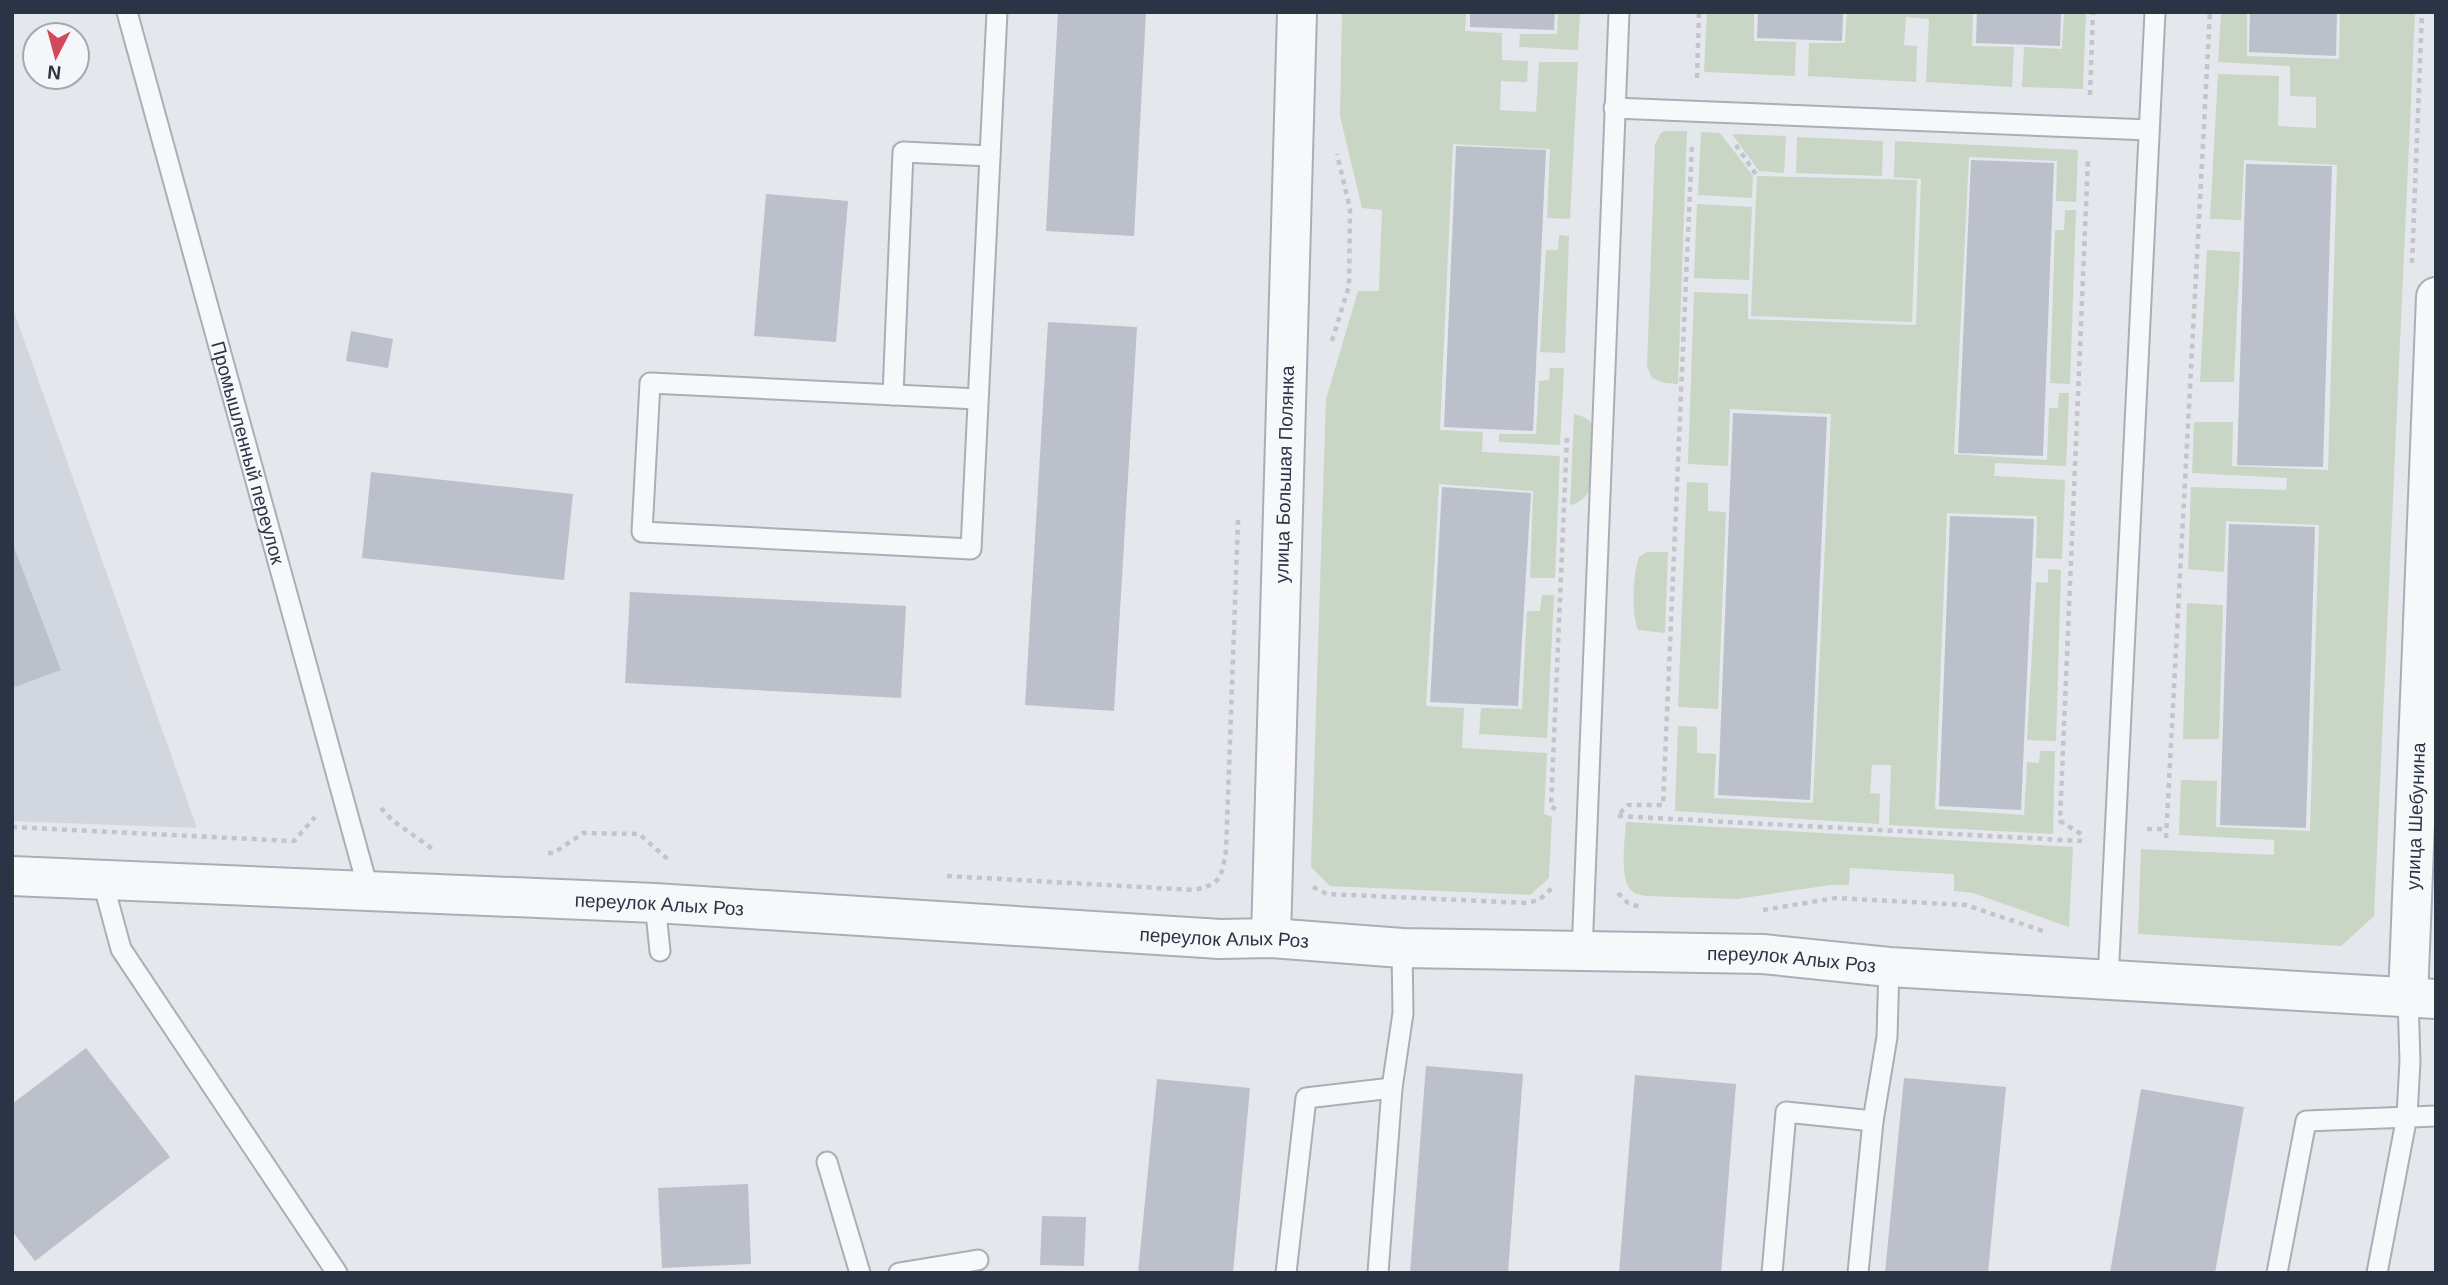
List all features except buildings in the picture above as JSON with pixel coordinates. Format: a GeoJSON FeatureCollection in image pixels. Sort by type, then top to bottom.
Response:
{"type":"FeatureCollection","features":[{"type":"Feature","properties":{"kind":"street","name":"улица Большая Полянка"},"geometry":{"type":"LineString","coordinates":[[1271,938],[1297,12]]}},
{"type":"Feature","properties":{"kind":"street","name":"улица Шебунина"},"geometry":{"type":"LineString","coordinates":[[2422,999],[2436,299]]}},
{"type":"Feature","properties":{"kind":"street","name":"переулок Алых Роз"},"geometry":{"type":"LineString","coordinates":[[12,876],[655,903],[1220,939],[1271,938],[1402,948],[1763,954],[1889,967],[2109,964],[2422,999]]}},
{"type":"Feature","properties":{"kind":"lane","name":"Промышленный переулок"},"geometry":{"type":"LineString","coordinates":[[127,12],[369,892]]}},
{"type":"Feature","properties":{"kind":"lane"},"geometry":{"type":"LineString","coordinates":[[978,399],[650,383],[642,533],[971,549],[997,12]]}},
{"type":"Feature","properties":{"kind":"lane"},"geometry":{"type":"LineString","coordinates":[[1582,953],[1619,12]]}},
{"type":"Feature","properties":{"kind":"lane"},"geometry":{"type":"LineString","coordinates":[[2109,964],[2155,12]]}},
{"type":"Feature","properties":{"kind":"lane"},"geometry":{"type":"LineString","coordinates":[[1614,108],[2149,130]]}},
{"type":"Feature","properties":{"kind":"lane"},"geometry":{"type":"LineString","coordinates":[[893,395],[902,152],[990,156]]}},
{"type":"Feature","properties":{"kind":"lane"},"geometry":{"type":"LineString","coordinates":[[102,879],[121,949],[337,1273]]}},
{"type":"Feature","properties":{"kind":"lane"},"geometry":{"type":"LineString","coordinates":[[655,903],[660,951]]}},
{"type":"Feature","properties":{"kind":"lane"},"geometry":{"type":"LineString","coordinates":[[1378,1273],[1392,1088],[1403,1013],[1402,948]]}},
{"type":"Feature","properties":{"kind":"lane"},"geometry":{"type":"LineString","coordinates":[[1858,1273],[1873,1121],[1887,1037],[1889,967]]}},
{"type":"Feature","properties":{"kind":"lane"},"geometry":{"type":"LineString","coordinates":[[2377,1273],[2406,1116],[2410,1061],[2422,999]]}},
{"type":"Feature","properties":{"kind":"lane"},"geometry":{"type":"LineString","coordinates":[[1286,1273],[1306,1098],[1392,1088]]}},
{"type":"Feature","properties":{"kind":"lane"},"geometry":{"type":"LineString","coordinates":[[1772,1273],[1786,1112],[1873,1121]]}},
{"type":"Feature","properties":{"kind":"lane"},"geometry":{"type":"LineString","coordinates":[[2277,1273],[2306,1121],[2436,1116]]}},
{"type":"Feature","properties":{"kind":"lane"},"geometry":{"type":"LineString","coordinates":[[827,1162],[860,1273]]}},
{"type":"Feature","properties":{"kind":"lane"},"geometry":{"type":"LineString","coordinates":[[898,1273],[978,1260]]}},
{"type":"Feature","properties":{"kind":"path"},"geometry":{"type":"LineString","coordinates":[[1699,12],[1695,78],[1709,78]]}},
{"type":"Feature","properties":{"kind":"path"},"geometry":{"type":"LineString","coordinates":[[2076,95],[2090,96],[2093,12]]}},
{"type":"Feature","properties":{"kind":"path"},"geometry":{"type":"LineString","coordinates":[[2166,838],[2210,12]]}},
{"type":"Feature","properties":{"kind":"path"},"geometry":{"type":"LineString","coordinates":[[2412,263],[2422,12]]}},
{"type":"Feature","properties":{"kind":"path"},"geometry":{"type":"LineString","coordinates":[[1693,134],[1663,805],[1628,805],[1615,817],[2082,841]]}},
{"type":"Feature","properties":{"kind":"path"},"geometry":{"type":"LineString","coordinates":[[1735,144],[1757,176]]}},
{"type":"Feature","properties":{"kind":"path"},"geometry":{"type":"LineString","coordinates":[[2081,854],[2081,832],[2060,821],[2088,155]]}},
{"type":"Feature","properties":{"kind":"path"},"geometry":{"type":"LineString","coordinates":[[946,876],[1194,890],[1211,886],[1221,877],[1226,851],[1238,509]]}},
{"type":"Feature","properties":{"kind":"path"},"geometry":{"type":"LineString","coordinates":[[12,827],[294,841],[322,808],[378,805],[392,820],[434,850],[447,851]]}},
{"type":"Feature","properties":{"kind":"path"},"geometry":{"type":"LineString","coordinates":[[2141,830],[2150,827],[2166,829]]}},
{"type":"Feature","properties":{"kind":"path"},"geometry":{"type":"LineString","coordinates":[[540,853],[554,853],[583,833],[639,834],[671,862]]}},
{"type":"Feature","properties":{"kind":"path"},"geometry":{"type":"LineString","coordinates":[[1310,885],[1327,894],[1525,903],[1539,900],[1558,882],[1614,883],[1619,896],[1628,903],[1643,908]]}},
{"type":"Feature","properties":{"kind":"path"},"geometry":{"type":"LineString","coordinates":[[1750,912],[1836,898],[1966,905],[2079,943],[2109,964]]}},
{"type":"Feature","properties":{"kind":"shaded area"},"geometry":{"type":"Polygon","coordinates":[[[12,306],[197,828],[12,821],[12,306]]]}},
{"type":"Feature","properties":{"kind":"green space"},"geometry":{"type":"Polygon","coordinates":[[[1342,12],[1466,12],[1465,31],[1502,33],[1502,60],[1528,61],[1527,82],[1501,81],[1500,110],[1536,112],[1539,62],[1578,62],[1570,219],[1547,218],[1550,149],[1453,144],[1440,430],[1483,432],[1482,452],[1560,456],[1555,578],[1530,578],[1533,491],[1439,484],[1426,706],[1464,708],[1462,748],[1547,753],[1544,814],[1552,817],[1549,878],[1530,895],[1330,886],[1311,867],[1326,399],[1358,291],[1379,291],[1382,210],[1362,208],[1340,116],[1342,12]]]}},
{"type":"Feature","properties":{"kind":"green space"},"geometry":{"type":"Polygon","coordinates":[[[1558,12],[1580,12],[1578,50],[1519,47],[1520,34],[1557,34],[1558,12]]]}},
{"type":"Feature","properties":{"kind":"green space"},"geometry":{"type":"Polygon","coordinates":[[[1707,12],[1754,12],[1754,41],[1796,42],[1795,76],[1704,72],[1707,12]]]}},
{"type":"Feature","properties":{"kind":"green space"},"geometry":{"type":"Polygon","coordinates":[[[1847,12],[1973,12],[1972,46],[2014,47],[2012,87],[1926,82],[1929,19],[1906,17],[1904,45],[1917,46],[1916,82],[1808,76],[1809,43],[1845,43],[1847,12]]]}},
{"type":"Feature","properties":{"kind":"green space"},"geometry":{"type":"Polygon","coordinates":[[[2086,12],[2083,89],[2022,87],[2024,47],[2062,49],[2064,13],[2086,12]]]}},
{"type":"Feature","properties":{"kind":"green space"},"geometry":{"type":"Polygon","coordinates":[[[2221,12],[2247,12],[2247,56],[2339,59],[2340,12],[2415,12],[2374,916],[2341,946],[2138,934],[2141,849],[2274,855],[2274,840],[2179,835],[2181,780],[2217,781],[2216,827],[2310,831],[2319,525],[2226,521],[2224,572],[2188,569],[2191,487],[2286,490],[2287,478],[2192,473],[2194,422],[2233,422],[2232,466],[2328,470],[2337,165],[2244,160],[2241,220],[2210,219],[2218,74],[2279,76],[2278,126],[2316,128],[2316,97],[2290,96],[2290,66],[2218,62],[2221,12]]]}},
{"type":"Feature","properties":{"kind":"green space"},"geometry":{"type":"Polygon","coordinates":[[[1687,131],[1678,384],[1652,378],[1647,366],[1655,144],[1661,133],[1687,131]]]}},
{"type":"Feature","properties":{"kind":"green space"},"geometry":{"type":"Polygon","coordinates":[[[1701,132],[1720,133],[1753,176],[1752,198],[1698,195],[1701,132]]]}},
{"type":"Feature","properties":{"kind":"green space"},"geometry":{"type":"Polygon","coordinates":[[[1732,134],[1786,136],[1784,173],[1759,171],[1732,134]]]}},
{"type":"Feature","properties":{"kind":"green space"},"geometry":{"type":"Polygon","coordinates":[[[1797,137],[1883,141],[1882,176],[1796,173],[1797,137]]]}},
{"type":"Feature","properties":{"kind":"green space"},"geometry":{"type":"Polygon","coordinates":[[[1895,141],[2078,150],[2076,202],[2056,201],[2057,161],[1969,157],[1954,454],[2047,460],[2049,408],[2058,408],[2059,393],[2069,393],[2066,466],[1995,463],[1994,476],[2065,480],[2062,559],[2036,558],[2037,516],[1947,513],[1935,809],[2024,815],[2027,762],[2039,763],[2040,751],[2055,751],[2053,834],[1889,825],[1891,765],[1872,765],[1870,793],[1880,794],[1879,824],[1675,811],[1678,726],[1697,727],[1697,753],[1716,754],[1714,798],[1813,803],[1831,414],[1730,409],[1728,466],[1688,464],[1694,292],[1748,294],[1748,319],[1916,325],[1921,179],[1894,177],[1895,141]]]}},
{"type":"Feature","properties":{"kind":"green space"},"geometry":{"type":"Polygon","coordinates":[[[1757,176],[1917,180],[1912,322],[1751,316],[1757,176]]]}},
{"type":"Feature","properties":{"kind":"green space"},"geometry":{"type":"Polygon","coordinates":[[[1697,204],[1752,207],[1749,280],[1694,278],[1697,204]]]}},
{"type":"Feature","properties":{"kind":"green space"},"geometry":{"type":"Polygon","coordinates":[[[2065,210],[2076,210],[2070,384],[2050,383],[2055,230],[2064,230],[2065,210]]]}},
{"type":"Feature","properties":{"kind":"green space"},"geometry":{"type":"Polygon","coordinates":[[[1559,235],[1569,236],[1565,353],[1540,352],[1546,250],[1558,250],[1559,235]]]}},
{"type":"Feature","properties":{"kind":"green space"},"geometry":{"type":"Polygon","coordinates":[[[2207,250],[2240,252],[2234,382],[2200,382],[2207,250]]]}},
{"type":"Feature","properties":{"kind":"green space"},"geometry":{"type":"Polygon","coordinates":[[[1550,368],[1564,368],[1560,445],[1499,442],[1499,434],[1536,434],[1539,381],[1549,380],[1550,368]]]}},
{"type":"Feature","properties":{"kind":"green space"},"geometry":{"type":"Polygon","coordinates":[[[1574,414],[1588,419],[1595,431],[1595,464],[1587,494],[1570,505],[1574,414]]]}},
{"type":"Feature","properties":{"kind":"green space"},"geometry":{"type":"Polygon","coordinates":[[[1687,482],[1708,483],[1708,511],[1726,512],[1718,709],[1678,707],[1687,482]]]}},
{"type":"Feature","properties":{"kind":"green space"},"geometry":{"type":"Polygon","coordinates":[[[1647,552],[1668,552],[1665,633],[1638,630],[1636,623],[1635,573],[1639,557],[1647,552]]]}},
{"type":"Feature","properties":{"kind":"green space"},"geometry":{"type":"Polygon","coordinates":[[[2048,569],[2061,570],[2056,741],[2027,740],[2036,582],[2048,583],[2048,569]]]}},
{"type":"Feature","properties":{"kind":"green space"},"geometry":{"type":"Polygon","coordinates":[[[1542,595],[1554,595],[1547,738],[1479,734],[1481,708],[1522,709],[1527,611],[1540,611],[1542,595]]]}},
{"type":"Feature","properties":{"kind":"green space"},"geometry":{"type":"Polygon","coordinates":[[[2187,603],[2223,605],[2219,739],[2183,739],[2187,603]]]}},
{"type":"Feature","properties":{"kind":"green space"},"geometry":{"type":"Polygon","coordinates":[[[1626,822],[2073,847],[2069,927],[1973,893],[1954,891],[1954,874],[1850,868],[1849,885],[1830,885],[1737,899],[1640,895],[1631,890],[1625,877],[1626,822]]]}}]}
